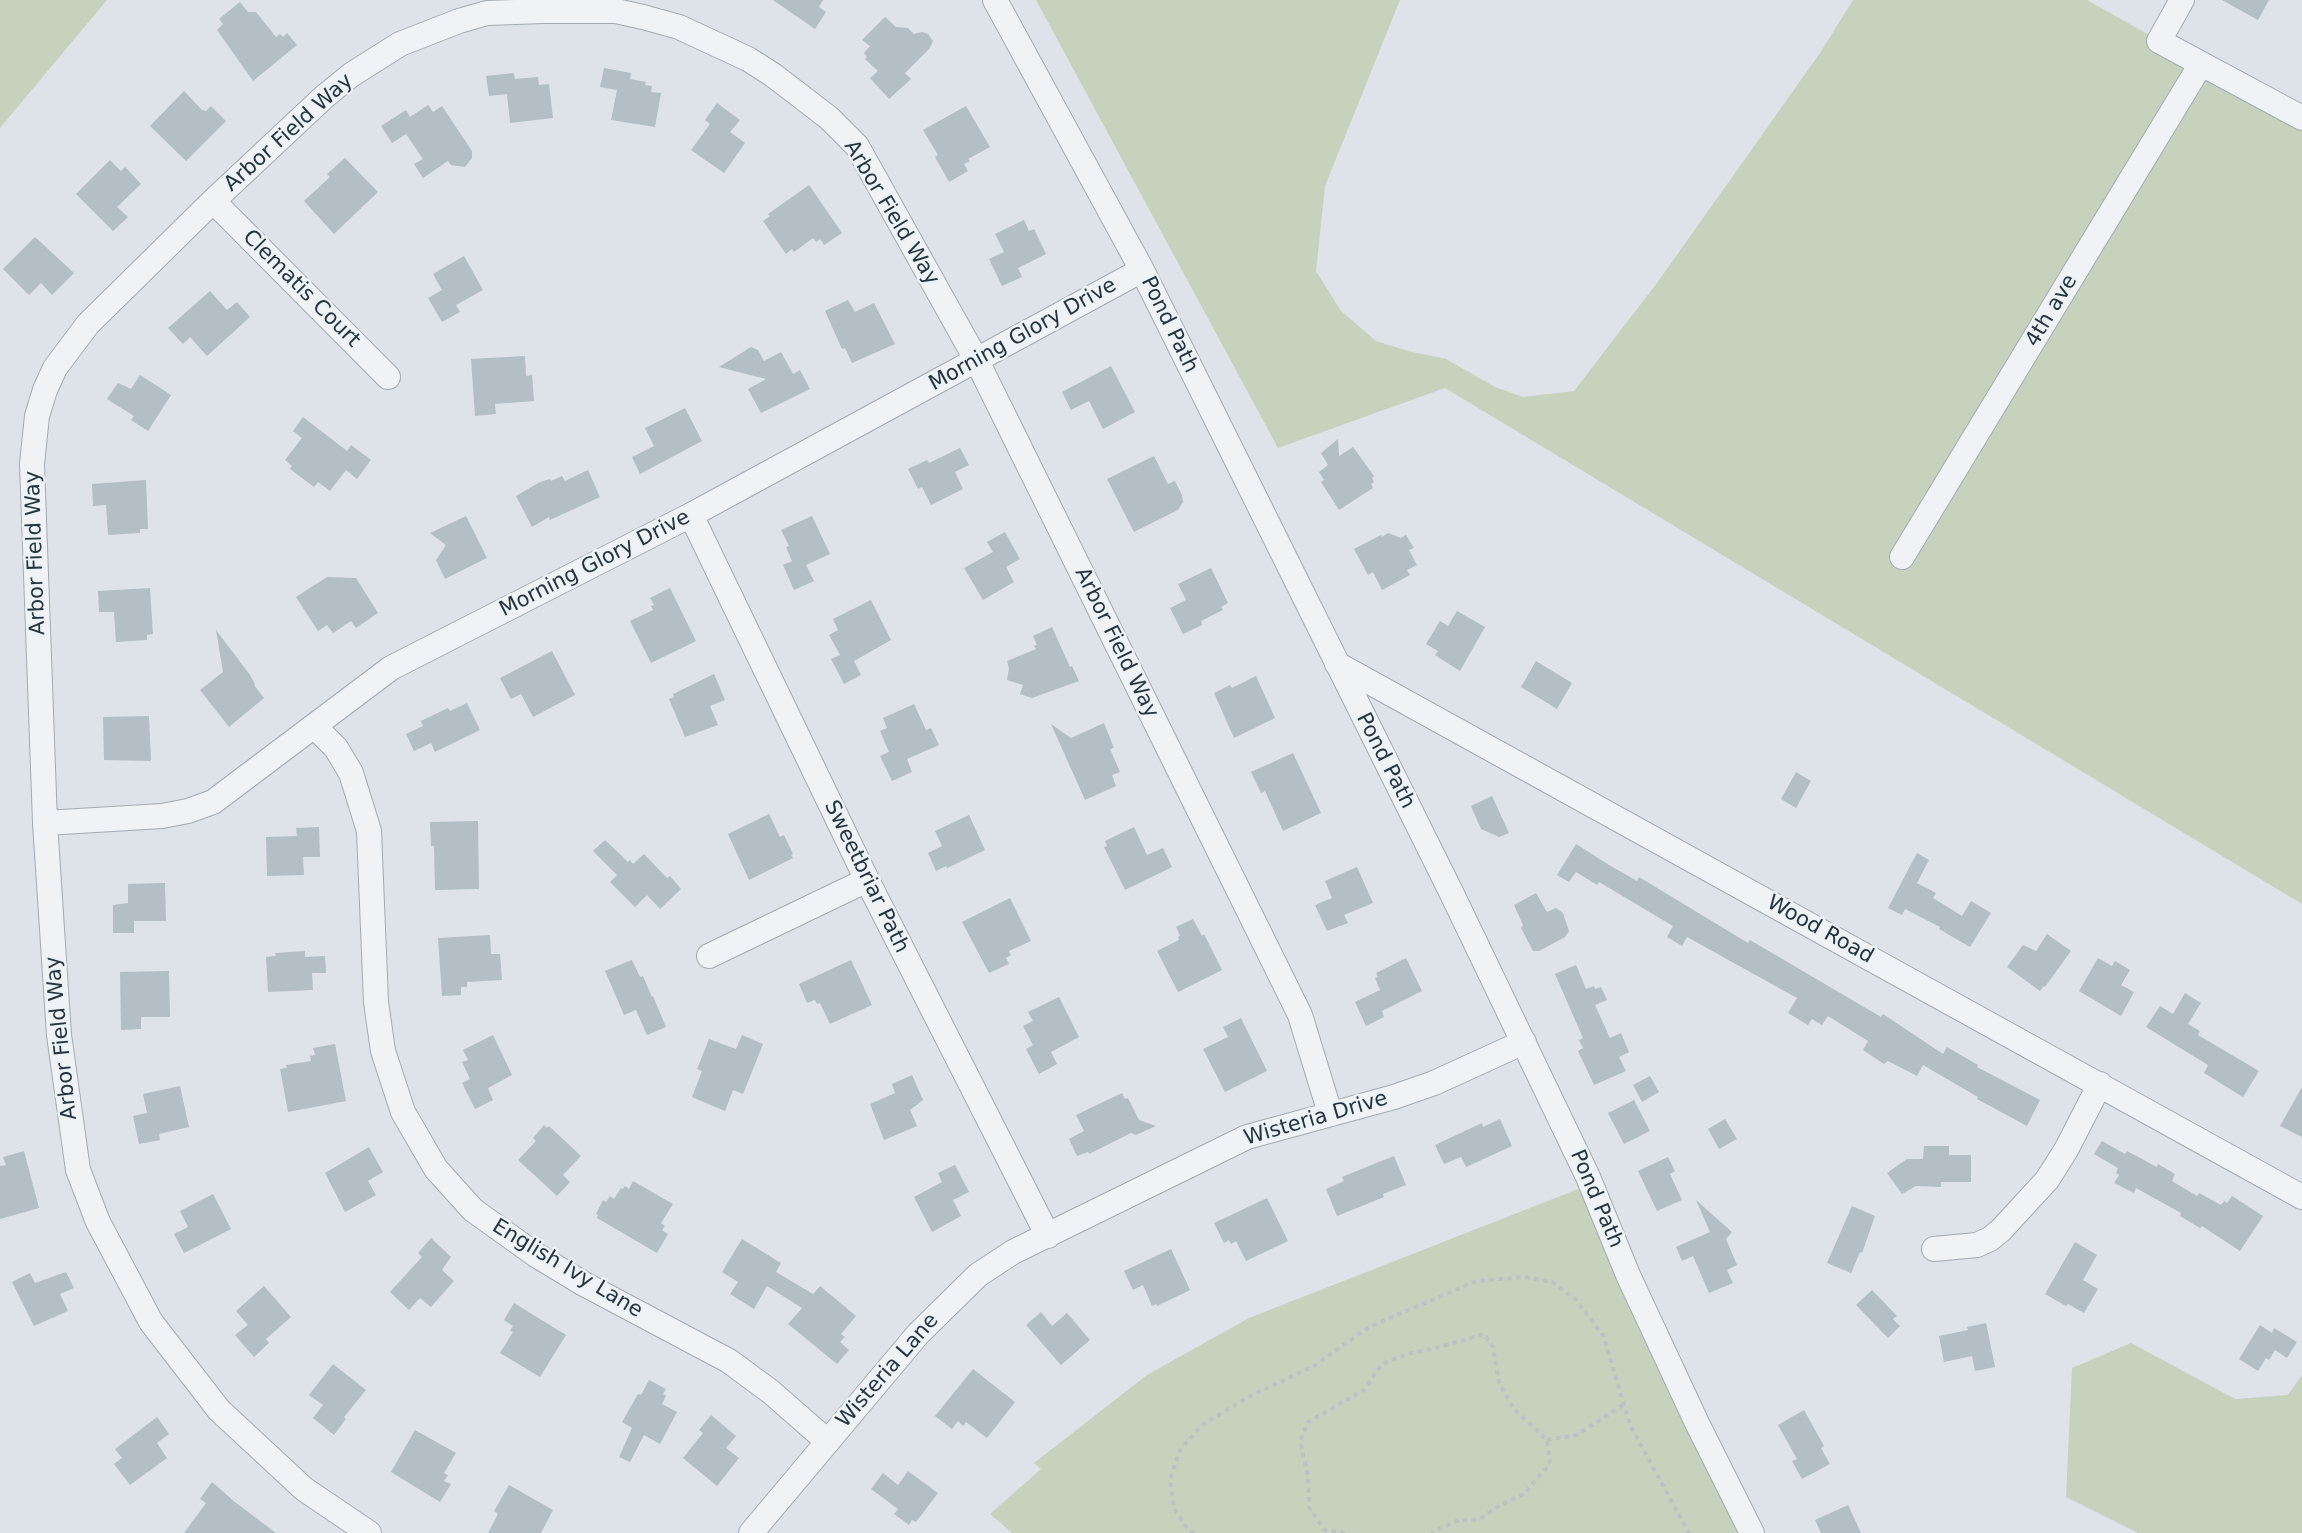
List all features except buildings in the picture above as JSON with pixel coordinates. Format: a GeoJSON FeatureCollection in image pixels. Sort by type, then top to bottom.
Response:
{"type":"FeatureCollection","features":[{"type":"Feature","properties":{"kind":"street","name":"Pond Path"},"geometry":{"type":"LineString","coordinates":[[995,0],[1142,270],[1524,1042],[1588,1177],[1628,1275],[1697,1423],[1752,1533]]}},
{"type":"Feature","properties":{"kind":"street"},"geometry":{"type":"LineString","coordinates":[[2182,0],[2159,40],[2302,118]]}},
{"type":"Feature","properties":{"kind":"street","name":"Arbor Field Way"},"geometry":{"type":"LineString","coordinates":[[369,1533],[304,1489],[219,1410],[151,1322],[98,1221],[78,1170],[59,1035],[45,823],[32,464],[37,416],[55,368],[77,337],[213,201],[324,97],[351,75],[400,44],[459,21],[487,13],[616,12],[643,17],[679,27],[748,59],[829,118],[857,146],[977,361],[1300,1015],[1330,1113]]}},
{"type":"Feature","properties":{"kind":"street","name":"4th ave"},"geometry":{"type":"LineString","coordinates":[[1902,557],[2201,64]]}},
{"type":"Feature","properties":{"kind":"street","name":"Clematis Court"},"geometry":{"type":"LineString","coordinates":[[213,201],[388,377]]}},
{"type":"Feature","properties":{"kind":"street","name":"Morning Glory Drive"},"geometry":{"type":"LineString","coordinates":[[45,823],[162,816],[188,811],[213,802],[391,668],[691,515],[1142,270]]}},
{"type":"Feature","properties":{"kind":"street","name":"Sweetbriar Path"},"geometry":{"type":"LineString","coordinates":[[691,515],[867,880],[1048,1236]]}},
{"type":"Feature","properties":{"kind":"street","name":"Wood Road"},"geometry":{"type":"LineString","coordinates":[[1337,664],[2302,1197]]}},
{"type":"Feature","properties":{"kind":"street","name":"English Ivy Lane"},"geometry":{"type":"LineString","coordinates":[[314,726],[336,748],[351,773],[369,831],[376,1002],[383,1051],[403,1112],[436,1169],[473,1210],[536,1255],[584,1284],[729,1360],[771,1392],[827,1441]]}},
{"type":"Feature","properties":{"kind":"street"},"geometry":{"type":"LineString","coordinates":[[709,956],[867,880]]}},
{"type":"Feature","properties":{"kind":"street","name":"Wisteria Drive"},"geometry":{"type":"LineString","coordinates":[[1048,1236],[1247,1137],[1394,1097],[1434,1083],[1524,1042]]}},
{"type":"Feature","properties":{"kind":"street"},"geometry":{"type":"LineString","coordinates":[[1934,1249],[1977,1245],[1990,1239],[2001,1230],[2047,1180],[2066,1150],[2100,1084]]}},
{"type":"Feature","properties":{"kind":"street","name":"Wisteria Lane"},"geometry":{"type":"LineString","coordinates":[[751,1533],[918,1334],[978,1275],[1013,1252],[1048,1236]]}},
{"type":"Feature","properties":{"kind":"path"},"geometry":{"type":"LineString","coordinates":[[1194,1533],[1188,1530],[1174,1508],[1170,1480],[1180,1450],[1202,1425],[1250,1396],[1314,1366],[1369,1327],[1476,1281],[1524,1277],[1552,1282],[1575,1299],[1603,1335],[1630,1425],[1689,1533]]}},
{"type":"Feature","properties":{"kind":"path"},"geometry":{"type":"LineString","coordinates":[[1345,1533],[1324,1530],[1309,1507],[1308,1476],[1300,1441],[1308,1422],[1364,1390],[1382,1364],[1408,1354],[1484,1334],[1493,1347],[1499,1383],[1514,1409],[1547,1440],[1550,1464],[1524,1494],[1502,1504],[1478,1520],[1459,1520],[1431,1533]]}},
{"type":"Feature","properties":{"kind":"path"},"geometry":{"type":"LineString","coordinates":[[1547,1440],[1577,1435],[1623,1405]]}},
{"type":"Feature","properties":{"kind":"green space"},"geometry":{"type":"Polygon","coordinates":[[[0,0],[107,0],[0,128],[0,0]]]}},
{"type":"Feature","properties":{"kind":"green space"},"geometry":{"type":"Polygon","coordinates":[[[1036,0],[1400,0],[1325,186],[1316,271],[1341,311],[1376,341],[1446,359],[1495,387],[1523,397],[1574,391],[1657,283],[1820,53],[1853,0],[2087,0],[2302,121],[2302,904],[1445,388],[1278,448],[1036,0]]]}},
{"type":"Feature","properties":{"kind":"green space"},"geometry":{"type":"Polygon","coordinates":[[[1586,1186],[1740,1533],[1012,1533],[990,1514],[1041,1469],[1034,1463],[1147,1375],[1249,1318],[1586,1186]]]}},
{"type":"Feature","properties":{"kind":"green space"},"geometry":{"type":"Polygon","coordinates":[[[2131,1343],[2235,1399],[2288,1395],[2302,1375],[2302,1533],[2138,1533],[2066,1497],[2072,1368],[2131,1343]]]}}]}
